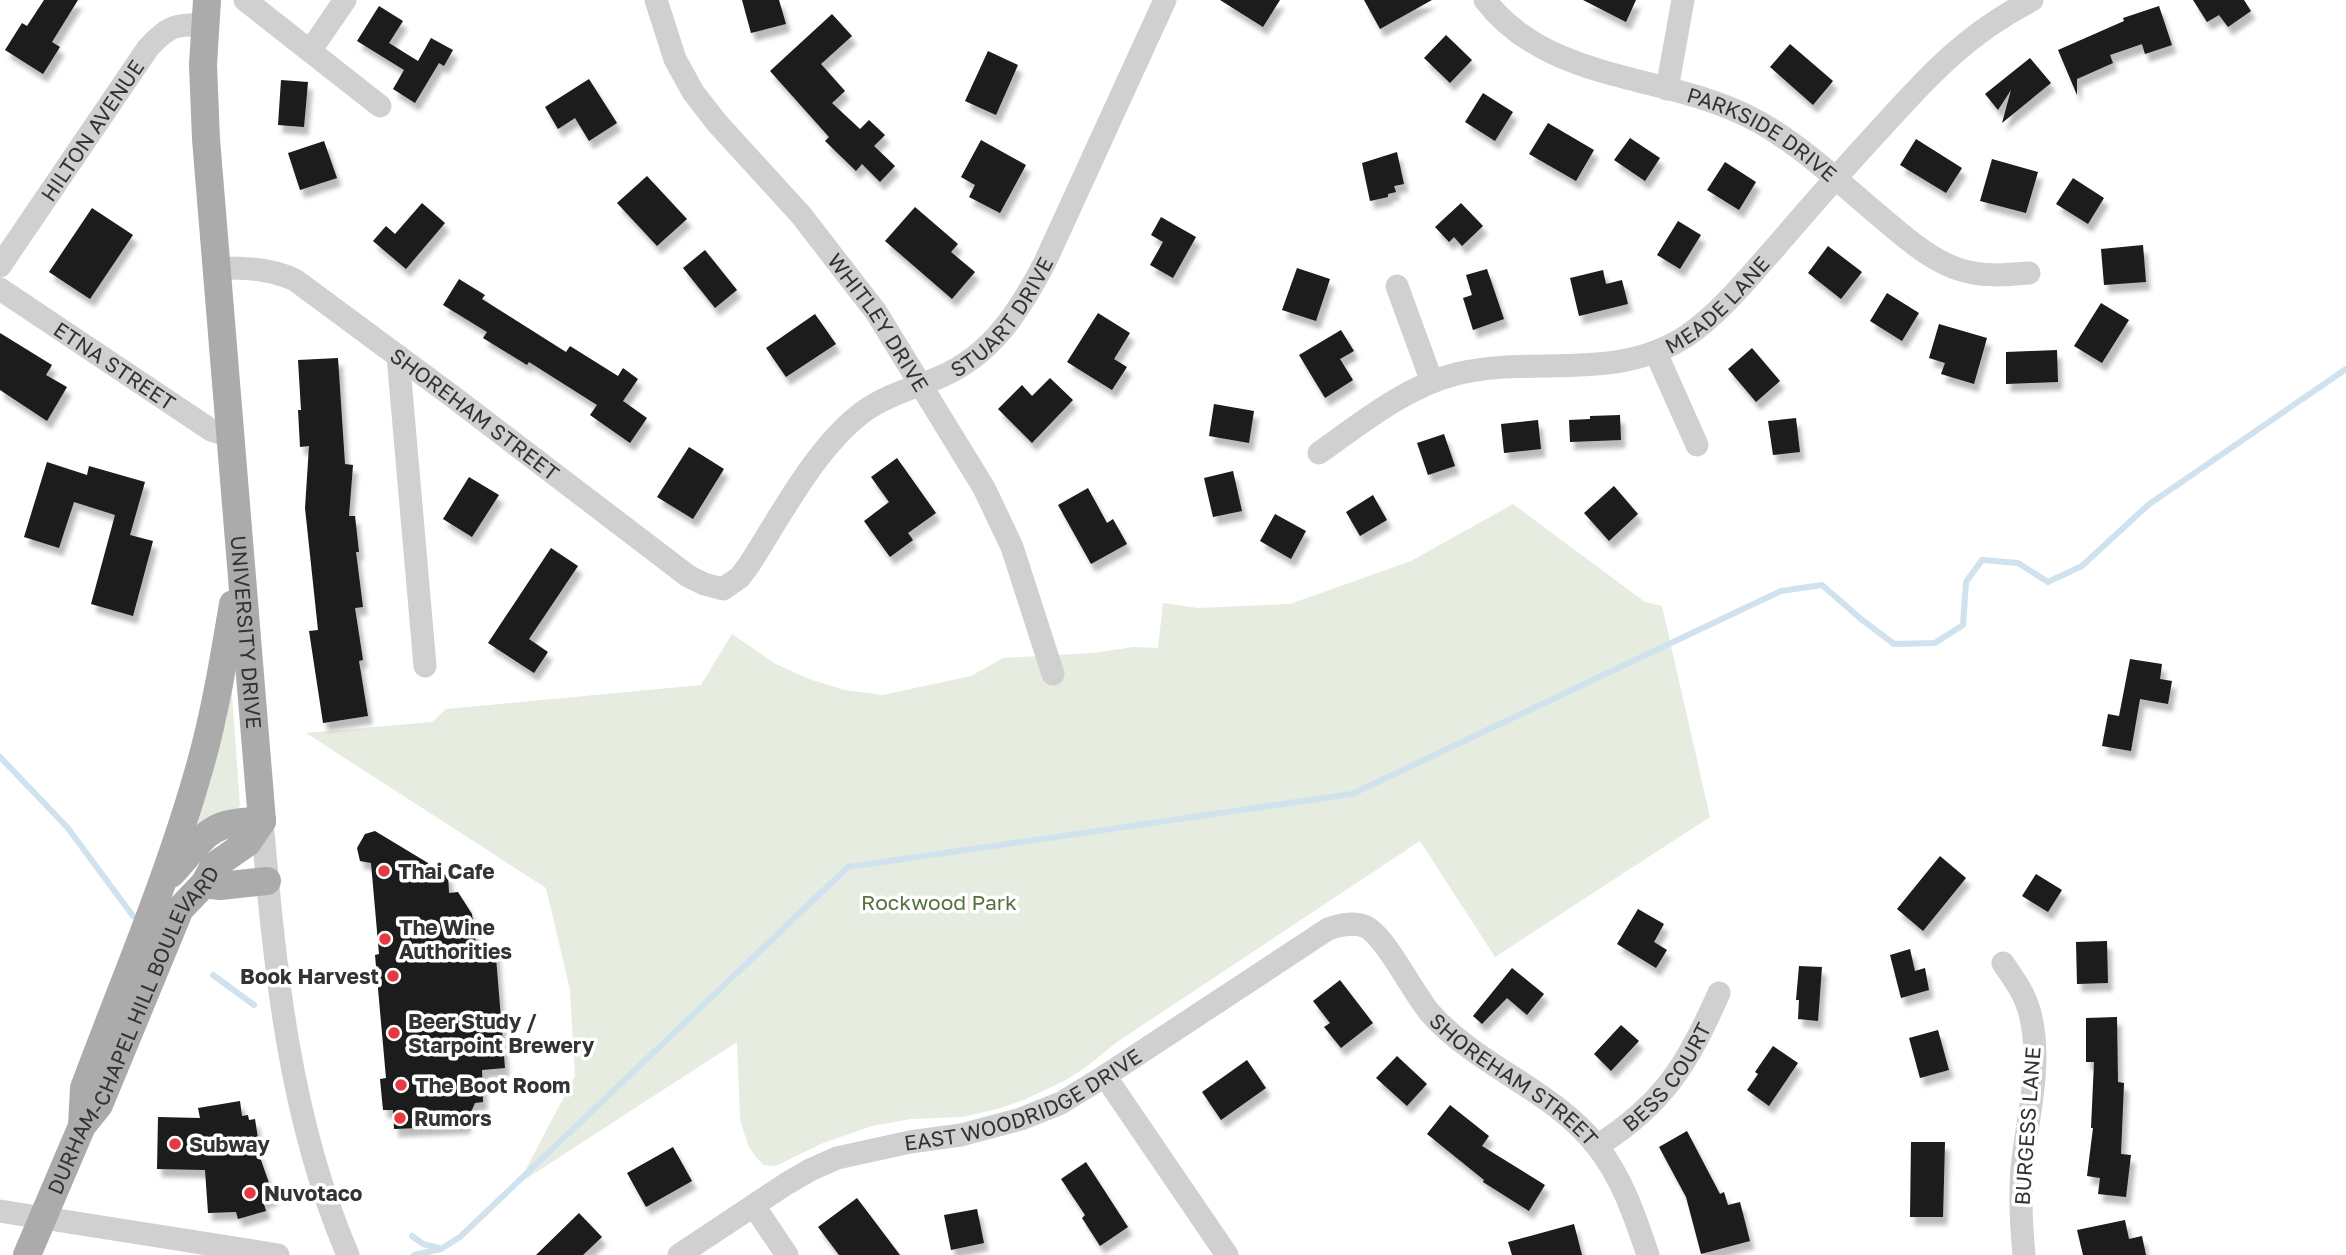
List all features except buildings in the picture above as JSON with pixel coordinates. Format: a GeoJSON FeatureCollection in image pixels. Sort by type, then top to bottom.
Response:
{"type":"FeatureCollection","features":[{"type":"Feature","properties":{"kind":"main road","name":"UNIVERSITY DRIVE"},"geometry":{"type":"LineString","coordinates":[[206,13],[203,65],[206,127],[262,821]]}},
{"type":"Feature","properties":{"kind":"main road"},"geometry":{"type":"LineString","coordinates":[[82,1126],[83,1088],[187,807],[211,723],[240,556]]}},
{"type":"Feature","properties":{"kind":"main road"},"geometry":{"type":"LineString","coordinates":[[159,886],[213,829],[226,823],[262,821]]}},
{"type":"Feature","properties":{"kind":"main road","name":"DURHAM-CHAPEL HILL BOULEVARD"},"geometry":{"type":"LineString","coordinates":[[27,1255],[82,1126],[99,1105],[174,921],[186,901],[204,884],[214,866],[247,843],[262,821]]}},
{"type":"Feature","properties":{"kind":"main road"},"geometry":{"type":"LineString","coordinates":[[204,884],[220,886],[267,881]]}},
{"type":"Feature","properties":{"kind":"street"},"geometry":{"type":"LineString","coordinates":[[245,0],[380,106]]}},
{"type":"Feature","properties":{"kind":"street"},"geometry":{"type":"LineString","coordinates":[[310,51],[345,0]]}},
{"type":"Feature","properties":{"kind":"street","name":"WHITLEY DRIVE"},"geometry":{"type":"LineString","coordinates":[[656,0],[675,59],[693,92],[717,123],[801,215],[876,312],[984,488],[1006,535],[1054,674]]}},
{"type":"Feature","properties":{"kind":"street","name":"STUART DRIVE"},"geometry":{"type":"LineString","coordinates":[[723,589],[740,578],[810,471],[841,430],[864,411],[886,398],[942,377],[973,359],[1003,331],[1027,297],[1045,262],[1165,0]]}},
{"type":"Feature","properties":{"kind":"street","name":"PARKSIDE DRIVE"},"geometry":{"type":"LineString","coordinates":[[1485,0],[1494,12],[1519,32],[1545,48],[1583,65],[1621,78],[1717,103],[1753,118],[1776,132],[1906,239],[1937,260],[1960,270],[1989,276],[2029,274]]}},
{"type":"Feature","properties":{"kind":"street"},"geometry":{"type":"LineString","coordinates":[[1667,89],[1683,0]]}},
{"type":"Feature","properties":{"kind":"street","name":"MEADE LANE"},"geometry":{"type":"LineString","coordinates":[[1319,453],[1383,409],[1432,382],[1455,374],[1502,366],[1566,367],[1640,358],[1656,353],[1688,335],[1710,318],[1941,62],[1987,25],[2032,0]]}},
{"type":"Feature","properties":{"kind":"street","name":"HILTON AVENUE"},"geometry":{"type":"LineString","coordinates":[[0,266],[148,48],[163,31],[206,13]]}},
{"type":"Feature","properties":{"kind":"street","name":"SHOREHAM STREET"},"geometry":{"type":"LineString","coordinates":[[217,268],[265,270],[287,276],[310,290],[688,576],[723,589]]}},
{"type":"Feature","properties":{"kind":"street"},"geometry":{"type":"LineString","coordinates":[[1397,286],[1432,382]]}},
{"type":"Feature","properties":{"kind":"street","name":"ETNA STREET"},"geometry":{"type":"LineString","coordinates":[[0,289],[211,430],[232,437]]}},
{"type":"Feature","properties":{"kind":"street"},"geometry":{"type":"LineString","coordinates":[[1656,353],[1697,445]]}},
{"type":"Feature","properties":{"kind":"street"},"geometry":{"type":"LineString","coordinates":[[398,356],[425,666]]}},
{"type":"Feature","properties":{"kind":"street","name":"UNIVERSITY DRIVE"},"geometry":{"type":"LineString","coordinates":[[262,821],[280,997],[296,1089],[313,1159],[348,1255]]}},
{"type":"Feature","properties":{"kind":"street","name":"EAST WOODRIDGE DRIVE"},"geometry":{"type":"LineString","coordinates":[[679,1255],[810,1170],[837,1158],[910,1142],[961,1135],[1021,1119],[1061,1102],[1105,1076],[1328,929],[1344,924],[1355,925]]}},
{"type":"Feature","properties":{"kind":"street","name":"SHOREHAM STREET"},"geometry":{"type":"LineString","coordinates":[[1355,925],[1366,926],[1381,940],[1408,984],[1430,1013],[1456,1038],[1545,1097],[1571,1118],[1597,1146],[1633,1211],[1648,1255]]}},
{"type":"Feature","properties":{"kind":"street","name":"BURGESS LANE"},"geometry":{"type":"LineString","coordinates":[[2003,963],[2021,990],[2029,1010],[2033,1040],[2033,1091],[2023,1161],[2021,1200],[2024,1255]]}},
{"type":"Feature","properties":{"kind":"street","name":"BESS COURT"},"geometry":{"type":"LineString","coordinates":[[1597,1146],[1635,1118],[1671,1082],[1698,1041],[1719,993]]}},
{"type":"Feature","properties":{"kind":"street"},"geometry":{"type":"LineString","coordinates":[[1105,1076],[1227,1255]]}},
{"type":"Feature","properties":{"kind":"street"},"geometry":{"type":"LineString","coordinates":[[754,1206],[787,1255]]}},
{"type":"Feature","properties":{"kind":"street"},"geometry":{"type":"LineString","coordinates":[[0,1211],[278,1255]]}},
{"type":"Feature","properties":{"kind":"green space","name":"Rockwood Park"},"geometry":{"type":"Polygon","coordinates":[[[1513,504],[1645,602],[1662,606],[1710,817],[1495,957],[1420,841],[1117,1042],[1064,1081],[1001,1108],[963,1117],[911,1119],[872,1126],[823,1143],[776,1166],[764,1165],[755,1156],[748,1145],[740,1120],[737,1042],[518,1184],[575,1076],[570,990],[546,888],[306,733],[432,722],[446,709],[701,685],[732,634],[774,663],[809,679],[845,690],[883,695],[971,676],[1003,658],[1094,653],[1133,647],[1158,648],[1163,603],[1198,608],[1290,604],[1411,561],[1513,504]]]}},
{"type":"Feature","properties":{"kind":"green space"},"geometry":{"type":"Polygon","coordinates":[[[231,680],[240,805],[238,809],[188,832],[231,680]]]}},
{"type":"Feature","properties":{"kind":"waterway"},"geometry":{"type":"LineString","coordinates":[[414,1255],[441,1249],[460,1237],[848,867],[1352,794],[1781,591],[1822,585],[1894,644],[1935,643],[1963,625],[1966,582],[1982,560],[2018,563],[2048,582],[2082,566],[2148,505],[2346,369]]}},
{"type":"Feature","properties":{"kind":"waterway"},"geometry":{"type":"LineString","coordinates":[[0,757],[67,827],[133,916]]}},
{"type":"Feature","properties":{"kind":"waterway"},"geometry":{"type":"LineString","coordinates":[[213,975],[254,1005]]}},
{"type":"Feature","properties":{"kind":"waterway"},"geometry":{"type":"LineString","coordinates":[[412,1236],[423,1244],[439,1248]]}},
{"type":"Feature","properties":{"kind":"place","name":"Thai Cafe"},"geometry":{"type":"Point","coordinates":[384,871]}},
{"type":"Feature","properties":{"kind":"place","name":"The Wine Authorities"},"geometry":{"type":"Point","coordinates":[385,939]}},
{"type":"Feature","properties":{"kind":"place","name":"Book Harvest"},"geometry":{"type":"Point","coordinates":[393,976]}},
{"type":"Feature","properties":{"kind":"place","name":"Beer Study / Starpoint Brewery"},"geometry":{"type":"Point","coordinates":[394,1033]}},
{"type":"Feature","properties":{"kind":"place","name":"The Boot Room"},"geometry":{"type":"Point","coordinates":[401,1085]}},
{"type":"Feature","properties":{"kind":"place","name":"Rumors"},"geometry":{"type":"Point","coordinates":[400,1118]}},
{"type":"Feature","properties":{"kind":"place","name":"Subway"},"geometry":{"type":"Point","coordinates":[175,1144]}},
{"type":"Feature","properties":{"kind":"place","name":"Nuvotaco"},"geometry":{"type":"Point","coordinates":[250,1193]}}]}
